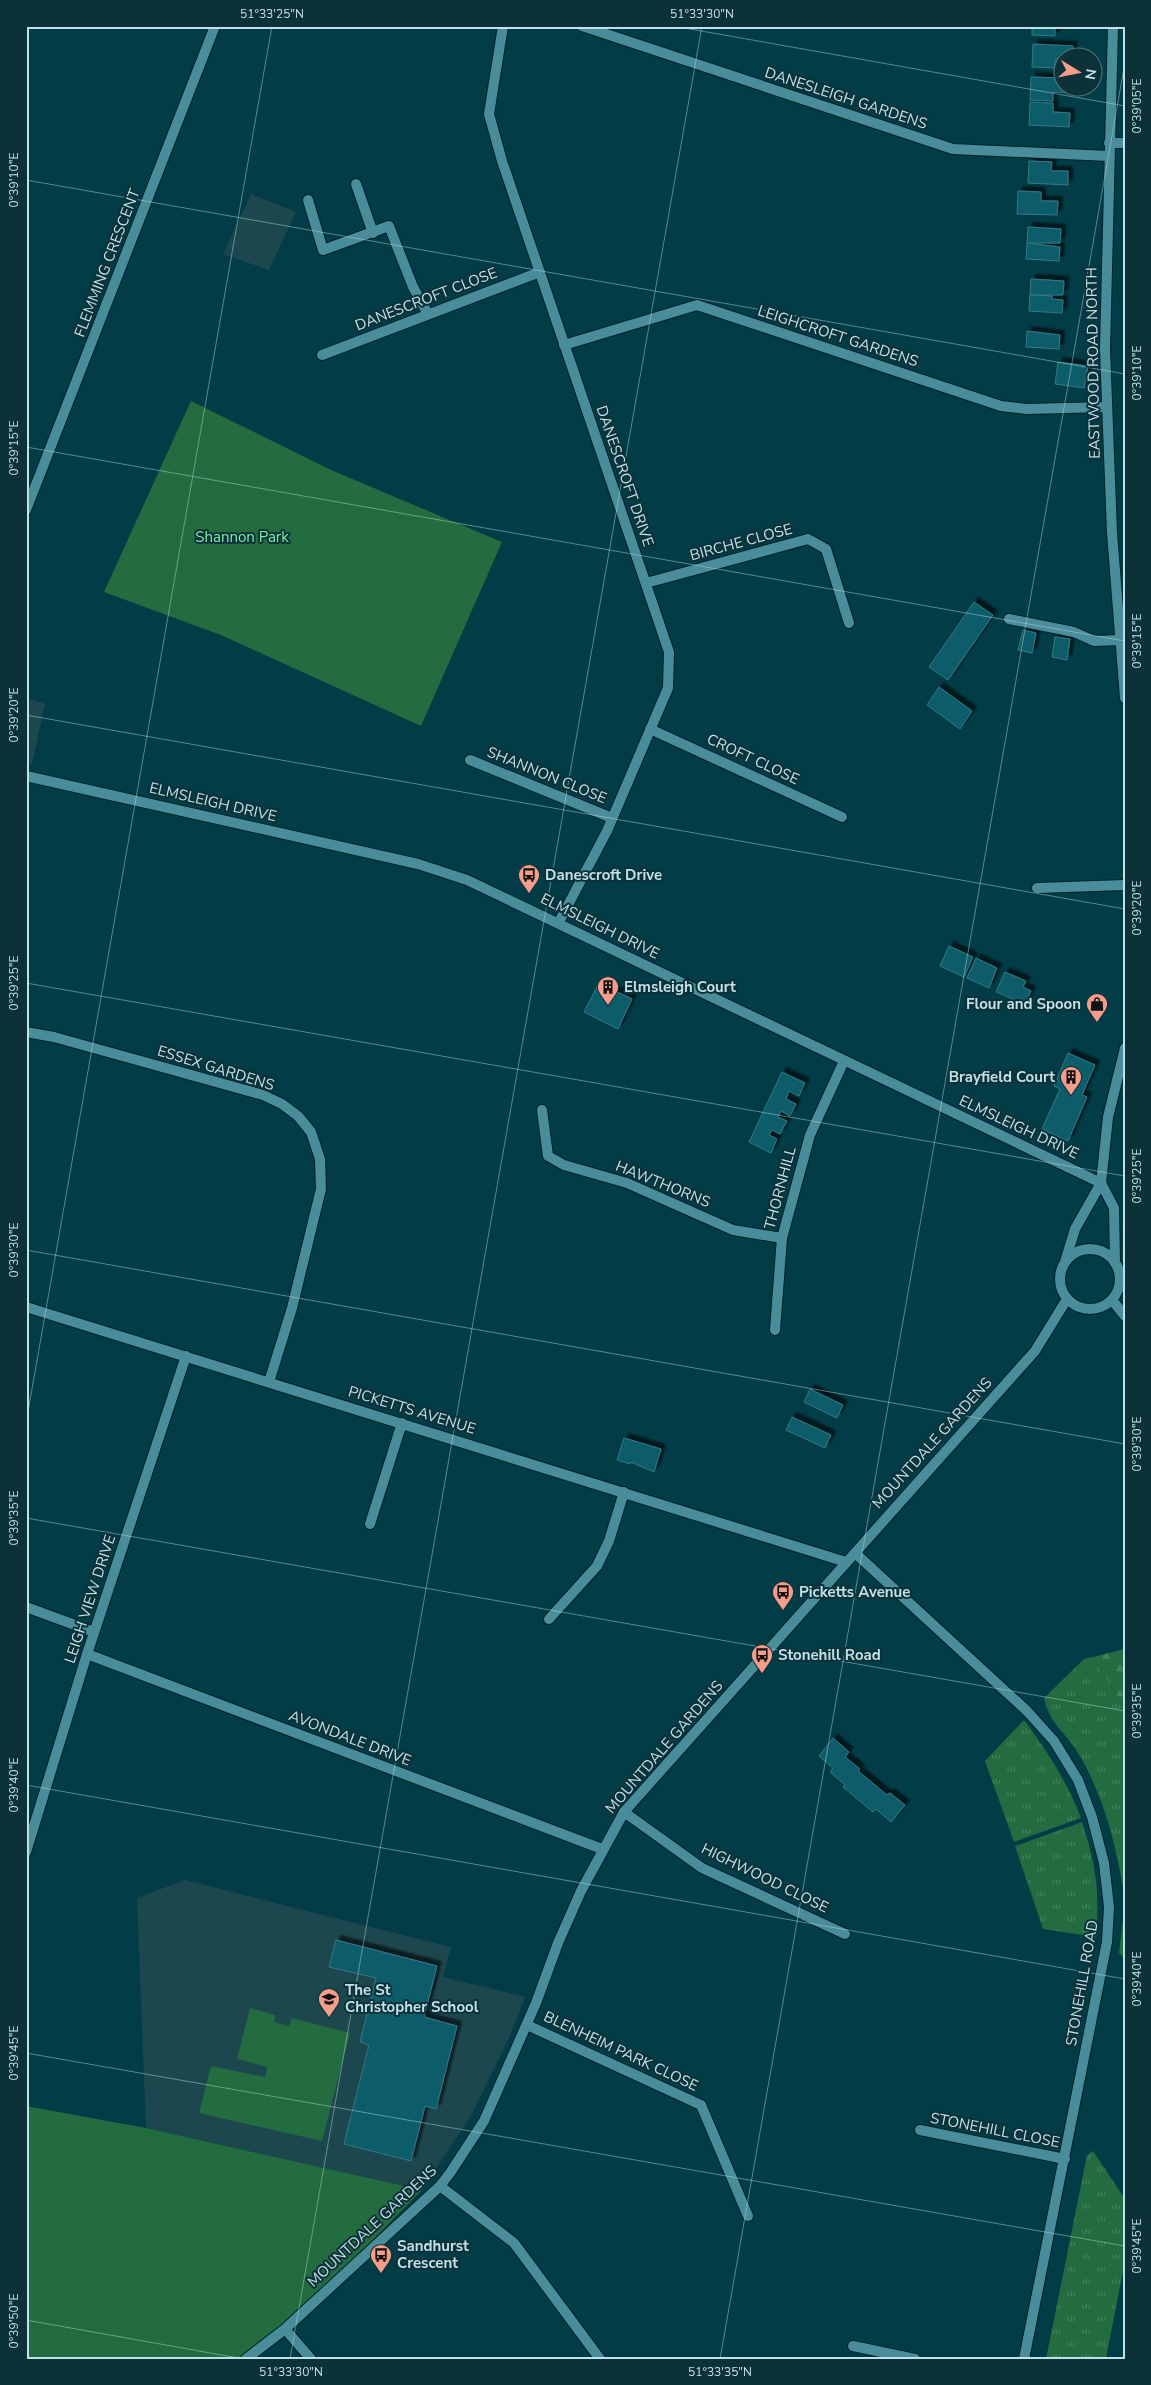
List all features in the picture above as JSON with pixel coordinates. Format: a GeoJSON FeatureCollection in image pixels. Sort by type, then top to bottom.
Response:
{"type":"FeatureCollection","features":[{"type":"Feature","properties":{"kind":"street","name":"FLEMMING CRESCENT"},"geometry":{"type":"LineString","coordinates":[[26,510],[215,26]]}},
{"type":"Feature","properties":{"kind":"street","name":"DANESCROFT DRIVE"},"geometry":{"type":"LineString","coordinates":[[503,26],[489,114],[502,161],[669,652],[668,688],[612,818],[559,922]]}},
{"type":"Feature","properties":{"kind":"street","name":"DANESLEIGH GARDENS"},"geometry":{"type":"LineString","coordinates":[[582,26],[953,149],[1109,156]]}},
{"type":"Feature","properties":{"kind":"street","name":"EASTWOOD ROAD NORTH"},"geometry":{"type":"LineString","coordinates":[[1113,26],[1105,336],[1119,640],[1125,698]]}},
{"type":"Feature","properties":{"kind":"street"},"geometry":{"type":"LineString","coordinates":[[1109,143],[1125,143]]}},
{"type":"Feature","properties":{"kind":"street"},"geometry":{"type":"LineString","coordinates":[[356,184],[373,233]]}},
{"type":"Feature","properties":{"kind":"street"},"geometry":{"type":"LineString","coordinates":[[308,200],[323,250],[389,226],[413,287],[428,314]]}},
{"type":"Feature","properties":{"kind":"street","name":"DANESCROFT CLOSE"},"geometry":{"type":"LineString","coordinates":[[322,355],[540,272]]}},
{"type":"Feature","properties":{"kind":"street","name":"LEIGHCROFT GARDENS"},"geometry":{"type":"LineString","coordinates":[[564,345],[697,305],[1001,406],[1027,409],[1107,407]]}},
{"type":"Feature","properties":{"kind":"street","name":"BIRCHE CLOSE"},"geometry":{"type":"LineString","coordinates":[[646,584],[808,539],[826,549],[849,623]]}},
{"type":"Feature","properties":{"kind":"street"},"geometry":{"type":"LineString","coordinates":[[1009,619],[1074,632],[1094,641],[1119,640]]}},
{"type":"Feature","properties":{"kind":"street","name":"CROFT CLOSE"},"geometry":{"type":"LineString","coordinates":[[650,729],[842,817]]}},
{"type":"Feature","properties":{"kind":"street","name":"SHANNON CLOSE"},"geometry":{"type":"LineString","coordinates":[[470,760],[612,818]]}},
{"type":"Feature","properties":{"kind":"street","name":"ELMSLEIGH DRIVE"},"geometry":{"type":"LineString","coordinates":[[26,776],[418,864],[467,880],[559,922],[844,1061],[1101,1183]]}},
{"type":"Feature","properties":{"kind":"street"},"geometry":{"type":"LineString","coordinates":[[1037,888],[1125,885]]}},
{"type":"Feature","properties":{"kind":"street","name":"ESSEX GARDENS"},"geometry":{"type":"LineString","coordinates":[[26,1032],[54,1037],[263,1095],[282,1104],[298,1116],[311,1132],[320,1159],[321,1189],[292,1308],[269,1382]]}},
{"type":"Feature","properties":{"kind":"street"},"geometry":{"type":"LineString","coordinates":[[1065,1262],[1080,1250],[1090,1249],[1109,1255],[1119,1272],[1120,1282],[1112,1300],[1094,1309],[1075,1306],[1067,1299],[1060,1281],[1060,1271],[1076,1229],[1101,1183],[1108,1117],[1125,1048]]}},
{"type":"Feature","properties":{"kind":"street","name":"THORNHILL"},"geometry":{"type":"LineString","coordinates":[[775,1330],[782,1238],[810,1135],[844,1061]]}},
{"type":"Feature","properties":{"kind":"street","name":"HAWTHORNS"},"geometry":{"type":"LineString","coordinates":[[542,1110],[548,1156],[564,1165],[627,1183],[733,1230],[782,1238]]}},
{"type":"Feature","properties":{"kind":"street"},"geometry":{"type":"LineString","coordinates":[[1101,1183],[1114,1208],[1115,1263]]}},
{"type":"Feature","properties":{"kind":"street","name":"MOUNTDALE GARDENS"},"geometry":{"type":"LineString","coordinates":[[246,2359],[285,2329],[440,2186],[484,2121],[527,2025],[558,1943],[602,1849],[624,1812],[1035,1351],[1067,1299]]}},
{"type":"Feature","properties":{"kind":"street"},"geometry":{"type":"LineString","coordinates":[[1112,1300],[1125,1316]]}},
{"type":"Feature","properties":{"kind":"street","name":"PICKETTS AVENUE"},"geometry":{"type":"LineString","coordinates":[[26,1307],[846,1562]]}},
{"type":"Feature","properties":{"kind":"street","name":"LEIGH VIEW DRIVE"},"geometry":{"type":"LineString","coordinates":[[26,1852],[94,1632],[186,1356]]}},
{"type":"Feature","properties":{"kind":"street"},"geometry":{"type":"LineString","coordinates":[[370,1524],[402,1423]]}},
{"type":"Feature","properties":{"kind":"street"},"geometry":{"type":"LineString","coordinates":[[549,1619],[597,1566],[609,1541],[624,1492]]}},
{"type":"Feature","properties":{"kind":"street","name":"STONEHILL ROAD"},"geometry":{"type":"LineString","coordinates":[[855,1553],[1027,1710],[1054,1741],[1078,1780],[1092,1817],[1104,1863],[1110,1907],[1108,1933],[1024,2359]]}},
{"type":"Feature","properties":{"kind":"street"},"geometry":{"type":"LineString","coordinates":[[26,1607],[94,1632]]}},
{"type":"Feature","properties":{"kind":"street","name":"AVONDALE DRIVE"},"geometry":{"type":"LineString","coordinates":[[87,1654],[602,1849]]}},
{"type":"Feature","properties":{"kind":"street","name":"HIGHWOOD CLOSE"},"geometry":{"type":"LineString","coordinates":[[624,1812],[702,1868],[845,1934]]}},
{"type":"Feature","properties":{"kind":"street","name":"BLENHEIM PARK CLOSE"},"geometry":{"type":"LineString","coordinates":[[527,2025],[701,2105],[748,2216]]}},
{"type":"Feature","properties":{"kind":"street","name":"STONEHILL CLOSE"},"geometry":{"type":"LineString","coordinates":[[920,2130],[1064,2159]]}},
{"type":"Feature","properties":{"kind":"street"},"geometry":{"type":"LineString","coordinates":[[440,2186],[514,2243],[600,2359]]}},
{"type":"Feature","properties":{"kind":"street"},"geometry":{"type":"LineString","coordinates":[[285,2329],[310,2359]]}},
{"type":"Feature","properties":{"kind":"street"},"geometry":{"type":"LineString","coordinates":[[852,2346],[915,2359]]}},
{"type":"Feature","properties":{"kind":"shaded area"},"geometry":{"type":"Polygon","coordinates":[[[251,194],[296,212],[269,270],[223,254],[251,194]]]}},
{"type":"Feature","properties":{"kind":"shaded area"},"geometry":{"type":"Polygon","coordinates":[[[26,698],[45,704],[32,764],[26,763],[26,698]]]}},
{"type":"Feature","properties":{"kind":"shaded area","name":"The St Christopher School"},"geometry":{"type":"Polygon","coordinates":[[[185,1880],[451,1947],[443,1977],[525,1997],[509,2038],[472,2114],[422,2190],[146,2128],[137,1898],[185,1880]]]}},
{"type":"Feature","properties":{"kind":"green space","name":"Shannon Park"},"geometry":{"type":"Polygon","coordinates":[[[191,401],[331,470],[502,542],[421,726],[221,635],[104,592],[191,401]]]}},
{"type":"Feature","properties":{"kind":"green space"},"geometry":{"type":"Polygon","coordinates":[[[1125,1649],[1125,1709],[1093,1657],[1125,1649]]]}},
{"type":"Feature","properties":{"kind":"green space"},"geometry":{"type":"Polygon","coordinates":[[[1093,1657],[1125,1709],[1125,1898],[1113,1841],[1095,1787],[1073,1745],[1050,1715],[1044,1698],[1084,1659],[1093,1657]]]}},
{"type":"Feature","properties":{"kind":"green space"},"geometry":{"type":"Polygon","coordinates":[[[1024,1720],[1056,1767],[1081,1818],[1014,1842],[985,1761],[1024,1720]]]}},
{"type":"Feature","properties":{"kind":"green space"},"geometry":{"type":"Polygon","coordinates":[[[1082,1822],[1091,1852],[1096,1879],[1096,1937],[1043,1929],[1015,1846],[1082,1822]]]}},
{"type":"Feature","properties":{"kind":"green space"},"geometry":{"type":"Polygon","coordinates":[[[1125,1903],[1125,1959],[1119,1953],[1125,1903]]]}},
{"type":"Feature","properties":{"kind":"green space"},"geometry":{"type":"Polygon","coordinates":[[[250,2008],[275,2015],[274,2022],[289,2026],[292,2018],[350,2033],[322,2141],[199,2113],[211,2066],[265,2077],[267,2067],[237,2059],[250,2008]]]}},
{"type":"Feature","properties":{"kind":"green space"},"geometry":{"type":"Polygon","coordinates":[[[26,2106],[146,2128],[422,2190],[285,2329],[246,2359],[26,2359],[26,2106]]]}},
{"type":"Feature","properties":{"kind":"green space"},"geometry":{"type":"Polygon","coordinates":[[[1093,2151],[1125,2199],[1125,2261],[1106,2358],[1046,2359],[1087,2155],[1093,2151]]]}},
{"type":"Feature","properties":{"kind":"building"},"geometry":{"type":"Polygon","coordinates":[[[1032,26],[1072,26],[1055,27],[1055,36],[1032,35],[1032,26]]]}},
{"type":"Feature","properties":{"kind":"building"},"geometry":{"type":"Polygon","coordinates":[[[1033,44],[1073,46],[1073,48],[1054,48],[1054,68],[1032,67],[1033,44]]]}},
{"type":"Feature","properties":{"kind":"building"},"geometry":{"type":"Polygon","coordinates":[[[1031,77],[1054,78],[1053,101],[1030,100],[1031,77]]]}},
{"type":"Feature","properties":{"kind":"building"},"geometry":{"type":"Polygon","coordinates":[[[1030,102],[1053,103],[1053,112],[1070,113],[1069,127],[1029,125],[1030,102]]]}},
{"type":"Feature","properties":{"kind":"building"},"geometry":{"type":"Polygon","coordinates":[[[1029,161],[1052,162],[1051,171],[1068,171],[1068,185],[1028,183],[1029,161]]]}},
{"type":"Feature","properties":{"kind":"building"},"geometry":{"type":"Polygon","coordinates":[[[1018,191],[1041,192],[1041,201],[1058,201],[1057,215],[1017,214],[1018,191]]]}},
{"type":"Feature","properties":{"kind":"building"},"geometry":{"type":"Polygon","coordinates":[[[1028,227],[1061,229],[1060,243],[1027,243],[1028,227]]]}},
{"type":"Feature","properties":{"kind":"building"},"geometry":{"type":"Polygon","coordinates":[[[1027,243],[1060,247],[1059,261],[1026,259],[1027,243]]]}},
{"type":"Feature","properties":{"kind":"building"},"geometry":{"type":"Polygon","coordinates":[[[1031,279],[1064,281],[1063,295],[1030,295],[1031,279]]]}},
{"type":"Feature","properties":{"kind":"building"},"geometry":{"type":"Polygon","coordinates":[[[1030,295],[1052,296],[1052,299],[1063,300],[1062,313],[1029,311],[1030,295]]]}},
{"type":"Feature","properties":{"kind":"building"},"geometry":{"type":"Polygon","coordinates":[[[1027,331],[1060,335],[1059,349],[1026,347],[1027,331]]]}},
{"type":"Feature","properties":{"kind":"building"},"geometry":{"type":"Polygon","coordinates":[[[1058,362],[1088,366],[1084,388],[1055,384],[1058,362]]]}},
{"type":"Feature","properties":{"kind":"building"},"geometry":{"type":"Polygon","coordinates":[[[974,602],[993,615],[948,680],[929,667],[974,602]]]}},
{"type":"Feature","properties":{"kind":"building"},"geometry":{"type":"Polygon","coordinates":[[[1023,630],[1036,633],[1032,653],[1018,650],[1023,630]]]}},
{"type":"Feature","properties":{"kind":"building"},"geometry":{"type":"Polygon","coordinates":[[[1055,637],[1070,639],[1067,660],[1052,657],[1055,637]]]}},
{"type":"Feature","properties":{"kind":"building"},"geometry":{"type":"Polygon","coordinates":[[[939,687],[972,711],[960,729],[927,705],[939,687]]]}},
{"type":"Feature","properties":{"kind":"building"},"geometry":{"type":"Polygon","coordinates":[[[949,946],[973,957],[964,977],[940,966],[949,946]]]}},
{"type":"Feature","properties":{"kind":"building"},"geometry":{"type":"Polygon","coordinates":[[[976,958],[997,968],[989,988],[967,978],[976,958]]]}},
{"type":"Feature","properties":{"kind":"building"},"geometry":{"type":"Polygon","coordinates":[[[1005,972],[1026,981],[1023,987],[1031,991],[1025,1004],[996,992],[1005,972]]]}},
{"type":"Feature","properties":{"kind":"building","name":"Elmsleigh Court"},"geometry":{"type":"Polygon","coordinates":[[[599,983],[632,999],[618,1029],[584,1012],[599,983]]]}},
{"type":"Feature","properties":{"kind":"building","name":"Brayfield Court"},"geometry":{"type":"Polygon","coordinates":[[[1068,1053],[1095,1065],[1082,1095],[1087,1097],[1068,1141],[1042,1129],[1060,1089],[1054,1086],[1068,1053]]]}},
{"type":"Feature","properties":{"kind":"building"},"geometry":{"type":"Polygon","coordinates":[[[782,1072],[805,1083],[799,1096],[789,1091],[786,1099],[796,1104],[790,1116],[781,1111],[778,1117],[787,1121],[780,1134],[772,1130],[769,1135],[777,1139],[771,1153],[749,1142],[782,1072]]]}},
{"type":"Feature","properties":{"kind":"building"},"geometry":{"type":"Polygon","coordinates":[[[810,1389],[843,1405],[837,1418],[804,1402],[810,1389]]]}},
{"type":"Feature","properties":{"kind":"building"},"geometry":{"type":"Polygon","coordinates":[[[792,1417],[831,1435],[825,1448],[786,1430],[792,1417]]]}},
{"type":"Feature","properties":{"kind":"building"},"geometry":{"type":"Polygon","coordinates":[[[624,1438],[661,1449],[654,1472],[631,1462],[630,1464],[617,1460],[624,1438]]]}},
{"type":"Feature","properties":{"kind":"building"},"geometry":{"type":"Polygon","coordinates":[[[833,1738],[849,1752],[845,1757],[860,1769],[858,1771],[887,1795],[890,1793],[905,1805],[891,1822],[876,1809],[873,1812],[843,1787],[845,1785],[830,1772],[833,1768],[819,1756],[833,1738]]]}},
{"type":"Feature","properties":{"kind":"building"},"geometry":{"type":"Polygon","coordinates":[[[336,1940],[437,1966],[424,2017],[457,2026],[436,2109],[425,2106],[411,2161],[344,2144],[369,2045],[360,2042],[376,1978],[329,1967],[336,1940]]]}},
{"type":"Feature","properties":{"kind":"place","name":"Danescroft Drive"},"geometry":{"type":"Point","coordinates":[529,894]}},
{"type":"Feature","properties":{"kind":"place","name":"Elmsleigh Court"},"geometry":{"type":"Point","coordinates":[608,1006]}},
{"type":"Feature","properties":{"kind":"place","name":"Flour and Spoon"},"geometry":{"type":"Point","coordinates":[1097,1023]}},
{"type":"Feature","properties":{"kind":"place","name":"Brayfield Court"},"geometry":{"type":"Point","coordinates":[1071,1096]}},
{"type":"Feature","properties":{"kind":"place","name":"Picketts Avenue"},"geometry":{"type":"Point","coordinates":[783,1611]}},
{"type":"Feature","properties":{"kind":"place","name":"Stonehill Road"},"geometry":{"type":"Point","coordinates":[762,1674]}},
{"type":"Feature","properties":{"kind":"place","name":"The St Christopher School"},"geometry":{"type":"Point","coordinates":[329,2018]}},
{"type":"Feature","properties":{"kind":"place","name":"Sandhurst Crescent"},"geometry":{"type":"Point","coordinates":[381,2274]}}]}
